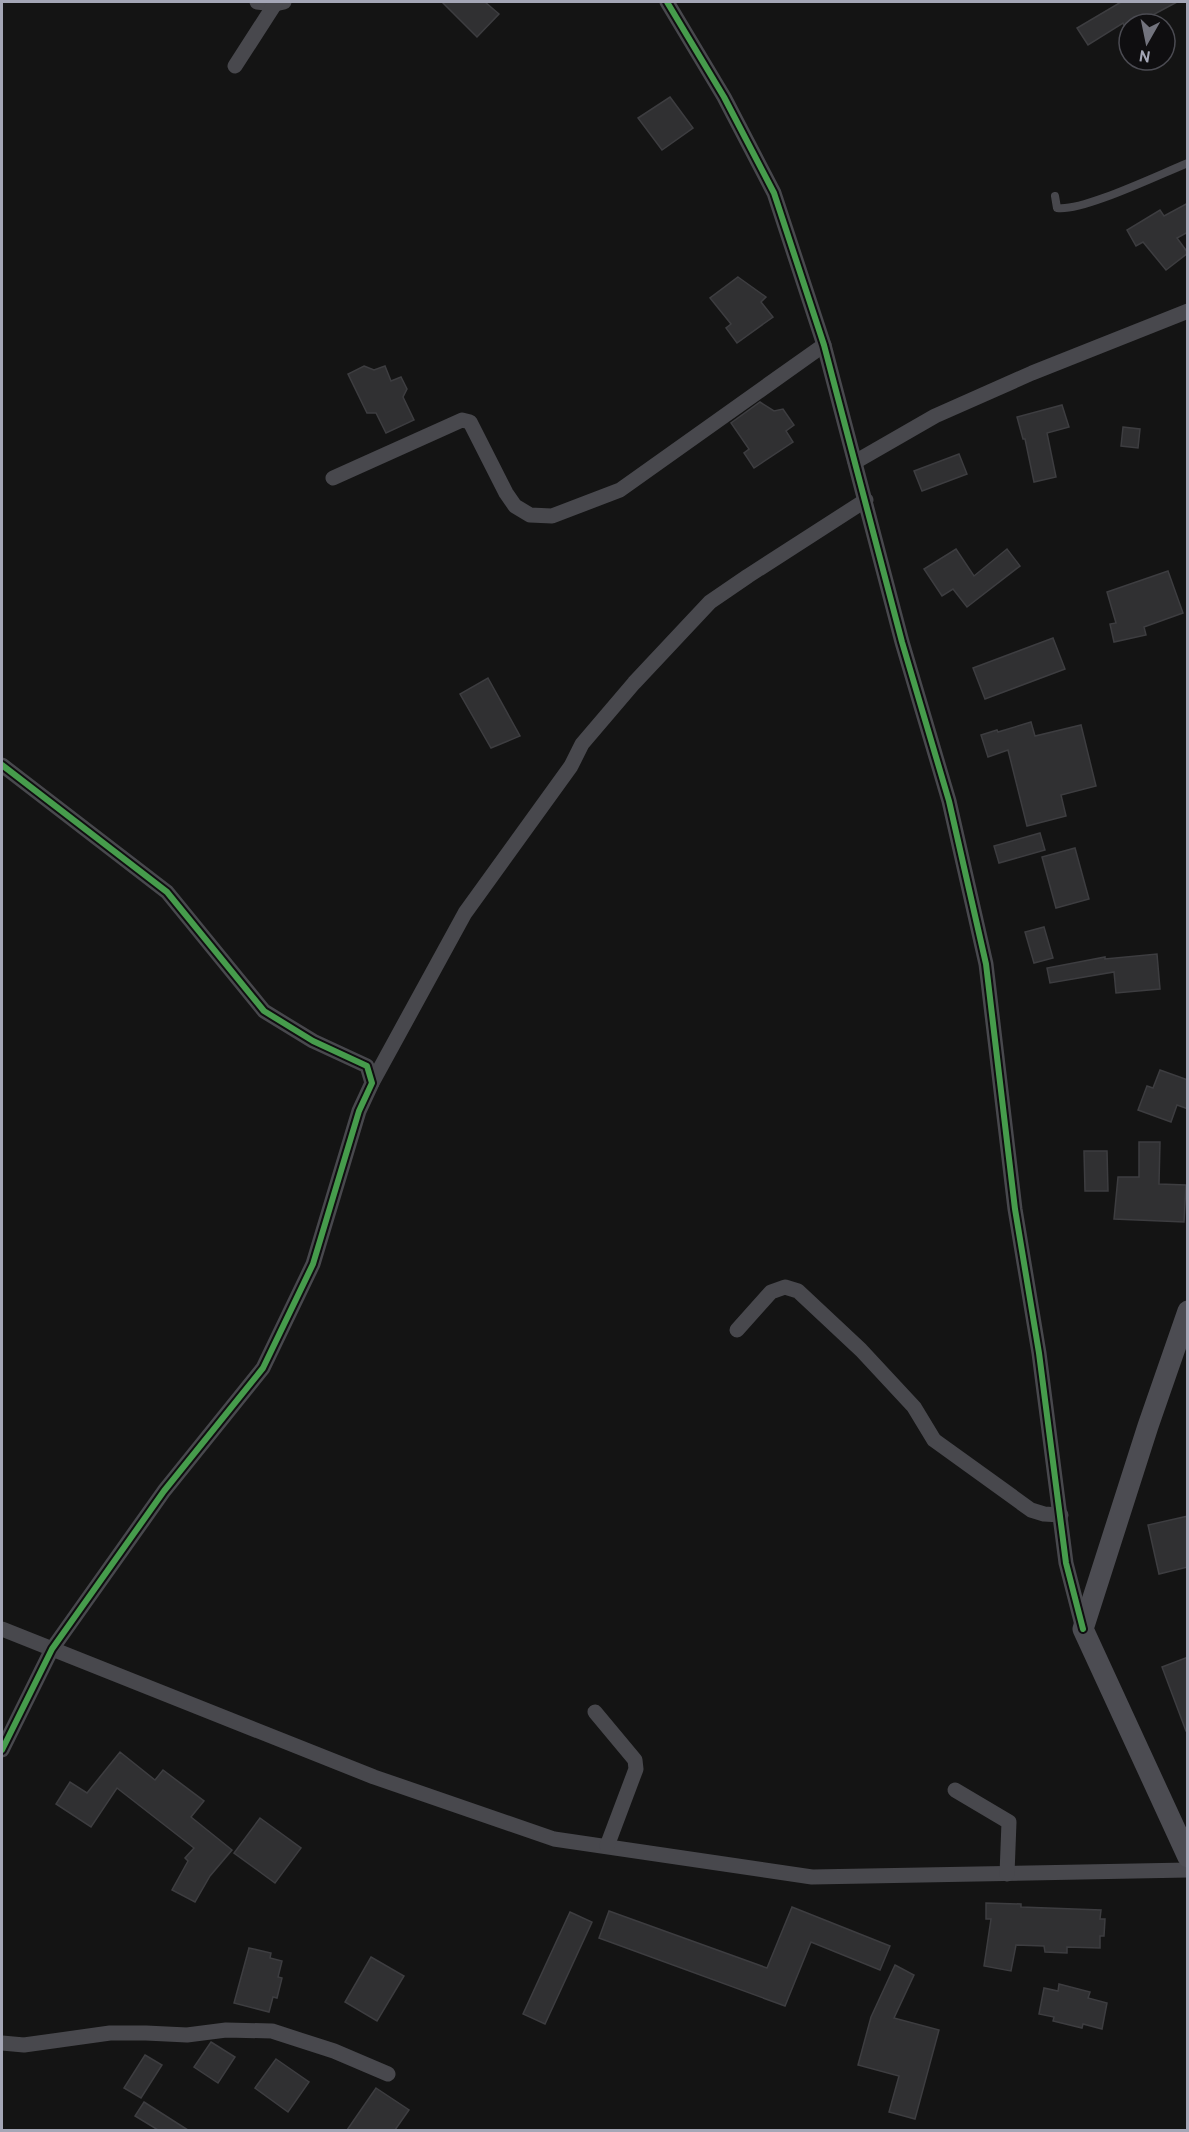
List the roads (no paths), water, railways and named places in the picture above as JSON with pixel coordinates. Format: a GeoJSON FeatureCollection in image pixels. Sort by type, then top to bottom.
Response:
{"type":"FeatureCollection","features":[{"type":"Feature","properties":{"kind":"street"},"geometry":{"type":"LineString","coordinates":[[257,2],[279,3]]}},
{"type":"Feature","properties":{"kind":"street"},"geometry":{"type":"LineString","coordinates":[[667,2],[724,96],[774,193],[824,345],[902,642],[949,801],[986,964],[1015,1209],[1039,1353],[1066,1563],[1083,1629],[1188,1857]]}},
{"type":"Feature","properties":{"kind":"street"},"geometry":{"type":"LineString","coordinates":[[235,66],[279,3]]}},
{"type":"Feature","properties":{"kind":"street"},"geometry":{"type":"LineString","coordinates":[[855,462],[935,416],[1032,373],[1188,311]]}},
{"type":"Feature","properties":{"kind":"street"},"geometry":{"type":"LineString","coordinates":[[333,478],[462,420],[470,422],[515,506],[530,515],[552,516],[620,490],[824,345]]}},
{"type":"Feature","properties":{"kind":"street"},"geometry":{"type":"LineString","coordinates":[[2,1750],[52,1649],[164,1491],[263,1368],[313,1264],[359,1111],[465,912],[571,766],[582,744],[634,683],[710,602],[866,500]]}},
{"type":"Feature","properties":{"kind":"street"},"geometry":{"type":"LineString","coordinates":[[2,765],[167,892],[264,1011],[314,1041],[367,1066],[372,1083]]}},
{"type":"Feature","properties":{"kind":"street"},"geometry":{"type":"LineString","coordinates":[[737,1329],[771,1292],[785,1287],[798,1291],[861,1350],[914,1407],[934,1440],[1031,1510],[1044,1514],[1061,1515]]}},
{"type":"Feature","properties":{"kind":"street"},"geometry":{"type":"LineString","coordinates":[[1083,1629],[1148,1425],[1188,1311]]}},
{"type":"Feature","properties":{"kind":"street"},"geometry":{"type":"LineString","coordinates":[[2,1629],[374,1777],[554,1839],[812,1877],[1188,1870]]}},
{"type":"Feature","properties":{"kind":"street"},"geometry":{"type":"LineString","coordinates":[[595,1712],[635,1760],[636,1769],[607,1846]]}},
{"type":"Feature","properties":{"kind":"street"},"geometry":{"type":"LineString","coordinates":[[956,1790],[1009,1822],[1007,1874]]}},
{"type":"Feature","properties":{"kind":"street"},"geometry":{"type":"LineString","coordinates":[[2,2043],[24,2045],[110,2033],[187,2036],[226,2030],[272,2031],[334,2051],[388,2074]]}},
{"type":"Feature","properties":{"kind":"lane"},"geometry":{"type":"LineString","coordinates":[[1055,196],[1057,208],[1066,210],[1188,163]]}}]}
